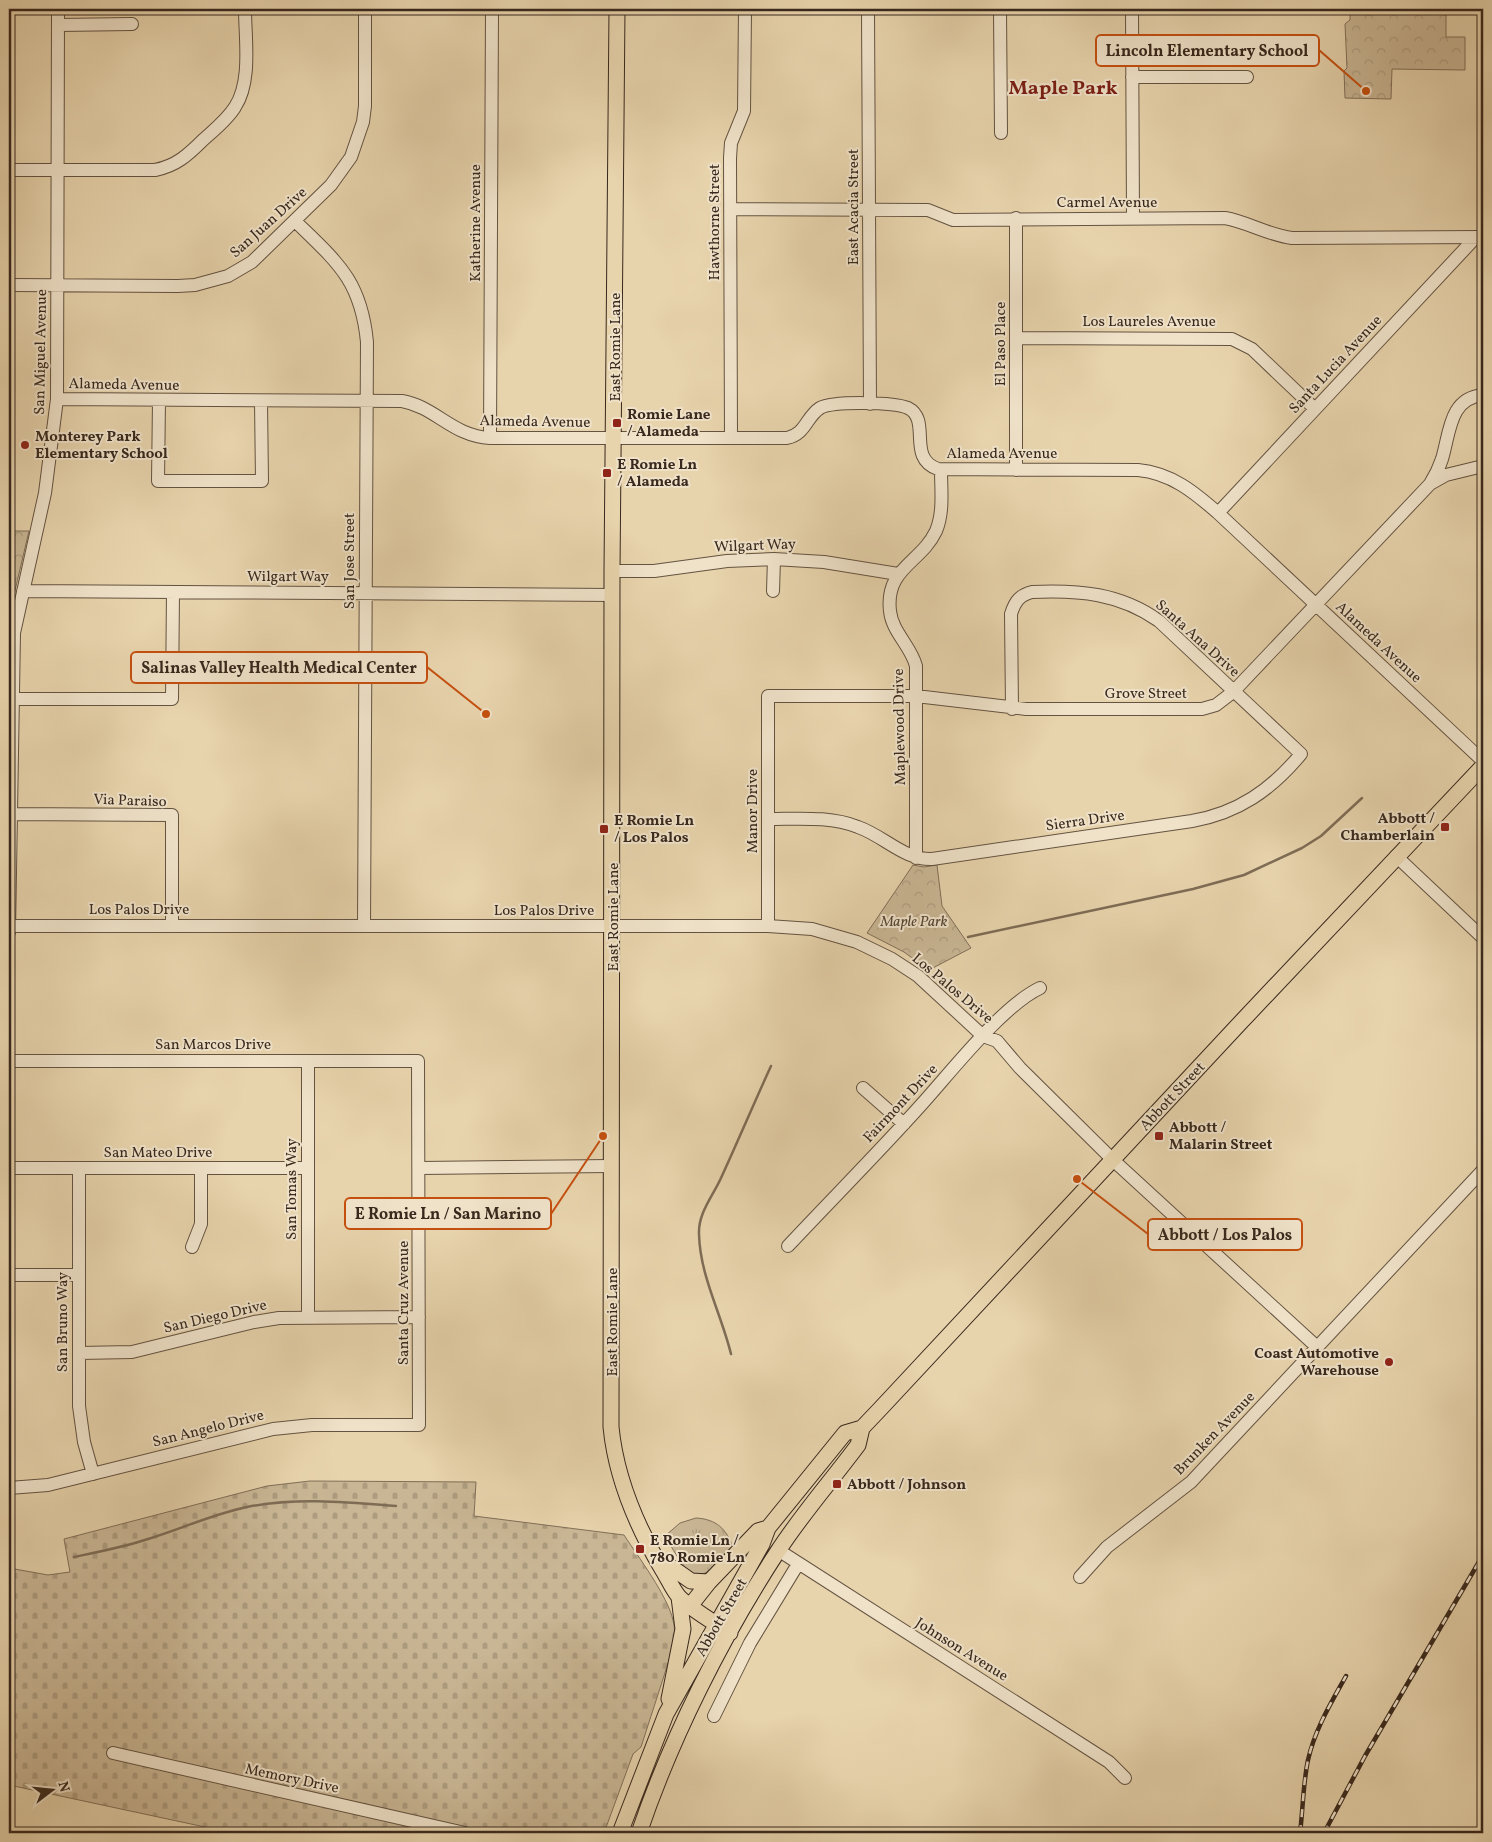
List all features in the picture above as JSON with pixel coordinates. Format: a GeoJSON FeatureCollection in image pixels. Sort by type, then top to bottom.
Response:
{"type":"FeatureCollection","features":[{"type":"Feature","properties":{"kind":"main road","name":"East Romie Lane"},"geometry":{"type":"LineString","coordinates":[[617,9],[612,571],[612,1442],[625,1494],[655,1556],[685,1602],[730,1633]]}},
{"type":"Feature","properties":{"kind":"main road","name":"Abbott Street"},"geometry":{"type":"LineString","coordinates":[[639,1833],[654,1789],[704,1680],[778,1550],[858,1445],[862,1428],[1396,856],[1483,766]]}},
{"type":"Feature","properties":{"kind":"main road","name":"Abbott Street"},"geometry":{"type":"LineString","coordinates":[[620,1833],[666,1714],[762,1544],[768,1528],[845,1433],[862,1428]]}},
{"type":"Feature","properties":{"kind":"main road"},"geometry":{"type":"LineString","coordinates":[[666,1714],[683,1629],[685,1602],[709,1582],[758,1531],[768,1528]]}},
{"type":"Feature","properties":{"kind":"main road"},"geometry":{"type":"LineString","coordinates":[[655,1556],[691,1581],[709,1582]]}},
{"type":"Feature","properties":{"kind":"street","name":"San Miguel Avenue"},"geometry":{"type":"LineString","coordinates":[[9,932],[11,699],[14,640],[45,493],[57,399],[58,9]]}},
{"type":"Feature","properties":{"kind":"street"},"geometry":{"type":"LineString","coordinates":[[9,170],[155,170],[166,168],[184,159],[230,114],[241,97],[245,78],[245,9]]}},
{"type":"Feature","properties":{"kind":"street","name":"San Juan Drive"},"geometry":{"type":"LineString","coordinates":[[9,285],[178,286],[211,282],[228,276],[252,262],[342,172],[358,140],[364,106],[365,9]]}},
{"type":"Feature","properties":{"kind":"street","name":"Katherine Avenue"},"geometry":{"type":"LineString","coordinates":[[490,438],[492,9]]}},
{"type":"Feature","properties":{"kind":"street","name":"Hawthorne Street"},"geometry":{"type":"LineString","coordinates":[[730,438],[730,149],[742,117],[745,102],[745,9]]}},
{"type":"Feature","properties":{"kind":"street","name":"East Acacia Street"},"geometry":{"type":"LineString","coordinates":[[868,9],[870,404]]}},
{"type":"Feature","properties":{"kind":"street"},"geometry":{"type":"LineString","coordinates":[[1000,9],[1001,133]]}},
{"type":"Feature","properties":{"kind":"street"},"geometry":{"type":"LineString","coordinates":[[1132,9],[1133,218]]}},
{"type":"Feature","properties":{"kind":"street"},"geometry":{"type":"LineString","coordinates":[[58,25],[132,24]]}},
{"type":"Feature","properties":{"kind":"street"},"geometry":{"type":"LineString","coordinates":[[1132,77],[1247,77]]}},
{"type":"Feature","properties":{"kind":"street","name":"Carmel Avenue"},"geometry":{"type":"LineString","coordinates":[[730,209],[933,210],[948,219],[1225,218],[1244,222],[1273,234],[1292,238],[1480,237]]}},
{"type":"Feature","properties":{"kind":"street","name":"El Paso Place"},"geometry":{"type":"LineString","coordinates":[[1016,218],[1016,470]]}},
{"type":"Feature","properties":{"kind":"street","name":"San Jose Street"},"geometry":{"type":"LineString","coordinates":[[295,221],[335,259],[358,296],[367,342],[364,926]]}},
{"type":"Feature","properties":{"kind":"street","name":"Santa Lucia Avenue"},"geometry":{"type":"LineString","coordinates":[[1218,513],[1315,408],[1480,237]]}},
{"type":"Feature","properties":{"kind":"street","name":"Los Laureles Avenue"},"geometry":{"type":"LineString","coordinates":[[1016,338],[1226,338],[1252,349],[1315,408]]}},
{"type":"Feature","properties":{"kind":"street","name":"Grove Street"},"geometry":{"type":"LineString","coordinates":[[768,696],[916,696],[1012,708],[1202,709],[1216,705],[1233,692],[1430,484],[1442,458],[1457,409],[1468,398],[1483,395]]}},
{"type":"Feature","properties":{"kind":"street","name":"Alameda Avenue"},"geometry":{"type":"LineString","coordinates":[[57,399],[366,400],[412,403],[460,432],[490,438],[791,437],[801,432],[815,413],[822,407],[832,404],[896,405],[912,411],[918,424],[922,454],[928,464],[941,470],[1117,469],[1150,471],[1184,486],[1218,513],[1483,761]]}},
{"type":"Feature","properties":{"kind":"street"},"geometry":{"type":"LineString","coordinates":[[159,400],[158,481],[262,481],[261,401]]}},
{"type":"Feature","properties":{"kind":"street"},"geometry":{"type":"LineString","coordinates":[[1442,458],[1446,469],[1456,472]]}},
{"type":"Feature","properties":{"kind":"street","name":"Grove Street"},"geometry":{"type":"LineString","coordinates":[[1430,484],[1456,472],[1483,466]]}},
{"type":"Feature","properties":{"kind":"street","name":"Maplewood Drive"},"geometry":{"type":"LineString","coordinates":[[916,858],[916,696],[914,659],[895,628],[890,611],[891,592],[898,574],[925,548],[936,530],[941,510],[941,470]]}},
{"type":"Feature","properties":{"kind":"street"},"geometry":{"type":"LineString","coordinates":[[773,591],[774,559]]}},
{"type":"Feature","properties":{"kind":"street","name":"Wilgart Way"},"geometry":{"type":"LineString","coordinates":[[612,571],[668,569],[721,561],[774,559],[824,562],[898,574]]}},
{"type":"Feature","properties":{"kind":"street","name":"Wilgart Way"},"geometry":{"type":"LineString","coordinates":[[23,591],[613,595]]}},
{"type":"Feature","properties":{"kind":"street"},"geometry":{"type":"LineString","coordinates":[[11,699],[172,699],[173,592]]}},
{"type":"Feature","properties":{"kind":"street","name":"Santa Ana Drive"},"geometry":{"type":"LineString","coordinates":[[1012,708],[1011,614],[1020,597],[1032,592],[1102,594],[1134,606],[1158,622],[1233,692]]}},
{"type":"Feature","properties":{"kind":"street","name":"Sierra Drive"},"geometry":{"type":"LineString","coordinates":[[916,858],[932,858],[1192,821],[1234,810],[1260,794],[1301,754],[1233,692]]}},
{"type":"Feature","properties":{"kind":"street","name":"Manor Drive"},"geometry":{"type":"LineString","coordinates":[[768,696],[768,926]]}},
{"type":"Feature","properties":{"kind":"street","name":"Via Paraiso"},"geometry":{"type":"LineString","coordinates":[[10,814],[172,815],[172,925]]}},
{"type":"Feature","properties":{"kind":"street"},"geometry":{"type":"LineString","coordinates":[[769,819],[827,820],[857,826],[916,858]]}},
{"type":"Feature","properties":{"kind":"street"},"geometry":{"type":"LineString","coordinates":[[1396,856],[1483,938]]}},
{"type":"Feature","properties":{"kind":"street","name":"Los Palos Drive"},"geometry":{"type":"LineString","coordinates":[[9,926],[768,926],[802,928],[829,934],[880,953],[918,976],[983,1036],[997,1041],[1020,1068],[1113,1160],[1318,1348]]}},
{"type":"Feature","properties":{"kind":"street","name":"Fairmont Drive"},"geometry":{"type":"LineString","coordinates":[[788,1246],[904,1124],[983,1036],[1025,995],[1040,988]]}},
{"type":"Feature","properties":{"kind":"street","name":"San Tomas Way"},"geometry":{"type":"LineString","coordinates":[[308,1060],[308,1318]]}},
{"type":"Feature","properties":{"kind":"street","name":"San Marcos Drive"},"geometry":{"type":"LineString","coordinates":[[9,1061],[418,1061]]}},
{"type":"Feature","properties":{"kind":"street","name":"Santa Cruz Avenue"},"geometry":{"type":"LineString","coordinates":[[418,1061],[420,1168],[419,1425]]}},
{"type":"Feature","properties":{"kind":"street"},"geometry":{"type":"LineString","coordinates":[[863,1088],[904,1124]]}},
{"type":"Feature","properties":{"kind":"street"},"geometry":{"type":"LineString","coordinates":[[420,1168],[612,1166]]}},
{"type":"Feature","properties":{"kind":"street","name":"San Mateo Drive"},"geometry":{"type":"LineString","coordinates":[[9,1168],[308,1168]]}},
{"type":"Feature","properties":{"kind":"street"},"geometry":{"type":"LineString","coordinates":[[192,1246],[201,1224],[201,1168]]}},
{"type":"Feature","properties":{"kind":"street","name":"San Bruno Way"},"geometry":{"type":"LineString","coordinates":[[79,1169],[78,1276],[81,1425],[92,1474]]}},
{"type":"Feature","properties":{"kind":"street","name":"Brunken Avenue"},"geometry":{"type":"LineString","coordinates":[[1080,1577],[1107,1547],[1191,1482],[1483,1170]]}},
{"type":"Feature","properties":{"kind":"street"},"geometry":{"type":"LineString","coordinates":[[9,1275],[78,1276]]}},
{"type":"Feature","properties":{"kind":"street","name":"San Diego Drive"},"geometry":{"type":"LineString","coordinates":[[79,1353],[132,1352],[254,1322],[279,1318],[419,1317]]}},
{"type":"Feature","properties":{"kind":"street","name":"San Angelo Drive"},"geometry":{"type":"LineString","coordinates":[[9,1488],[48,1485],[273,1428],[312,1425],[419,1425]]}},
{"type":"Feature","properties":{"kind":"street","name":"Johnson Avenue"},"geometry":{"type":"LineString","coordinates":[[778,1550],[1109,1762],[1125,1778]]}},
{"type":"Feature","properties":{"kind":"street"},"geometry":{"type":"LineString","coordinates":[[714,1716],[750,1643],[798,1564]]}},
{"type":"Feature","properties":{"kind":"street","name":"Memory Drive"},"geometry":{"type":"LineString","coordinates":[[113,1753],[465,1833]]}},
{"type":"Feature","properties":{"kind":"green space"},"geometry":{"type":"Polygon","coordinates":[[[1350,9],[1446,9],[1446,37],[1465,37],[1465,70],[1392,69],[1391,99],[1345,98],[1344,71],[1347,68],[1345,24],[1350,20],[1350,9]]]}},
{"type":"Feature","properties":{"kind":"green space"},"geometry":{"type":"Polygon","coordinates":[[[9,531],[29,531],[9,616],[9,531]]]}},
{"type":"Feature","properties":{"kind":"green space","name":"Maple Park"},"geometry":{"type":"Polygon","coordinates":[[[913,865],[924,867],[937,865],[942,906],[971,948],[929,970],[904,952],[867,933],[913,865]]]}},
{"type":"Feature","properties":{"kind":"green space"},"geometry":{"type":"Polygon","coordinates":[[[310,1481],[476,1482],[474,1516],[624,1535],[665,1599],[673,1620],[674,1635],[672,1651],[641,1747],[633,1754],[604,1833],[233,1833],[9,1785],[9,1568],[48,1575],[70,1572],[64,1539],[267,1486],[310,1481]]]}},
{"type":"Feature","properties":{"kind":"green space"},"geometry":{"type":"Polygon","coordinates":[[[696,1518],[709,1520],[720,1526],[728,1535],[733,1548],[710,1570],[702,1574],[694,1574],[688,1570],[665,1536],[680,1523],[696,1518]]]}},
{"type":"Feature","properties":{"kind":"waterway"},"geometry":{"type":"LineString","coordinates":[[968,937],[1193,889],[1244,875],[1302,848],[1321,836],[1362,798]]}},
{"type":"Feature","properties":{"kind":"waterway"},"geometry":{"type":"LineString","coordinates":[[731,1354],[703,1265],[699,1226],[703,1212],[721,1178],[771,1066]]}},
{"type":"Feature","properties":{"kind":"waterway"},"geometry":{"type":"LineString","coordinates":[[74,1557],[130,1544],[222,1514],[265,1504],[321,1501],[396,1506]]}},
{"type":"Feature","properties":{"kind":"railway"},"geometry":{"type":"LineString","coordinates":[[1324,1833],[1365,1756],[1483,1555]]}},
{"type":"Feature","properties":{"kind":"railway"},"geometry":{"type":"LineString","coordinates":[[1300,1833],[1305,1778],[1311,1749],[1324,1716],[1346,1676]]}},
{"type":"Feature","properties":{"kind":"place","name":"Lincoln Elementary School"},"geometry":{"type":"Point","coordinates":[1366,91]}},
{"type":"Feature","properties":{"kind":"place","name":"Romie Lane / Alameda"},"geometry":{"type":"Point","coordinates":[617,423]}},
{"type":"Feature","properties":{"kind":"place","name":"Monterey Park Elementary School"},"geometry":{"type":"Point","coordinates":[25,445]}},
{"type":"Feature","properties":{"kind":"place","name":"E Romie Ln / Alameda"},"geometry":{"type":"Point","coordinates":[607,473]}},
{"type":"Feature","properties":{"kind":"place","name":"Salinas Valley Health Medical Center"},"geometry":{"type":"Point","coordinates":[486,714]}},
{"type":"Feature","properties":{"kind":"place","name":"Abbott / Chamberlain"},"geometry":{"type":"Point","coordinates":[1445,827]}},
{"type":"Feature","properties":{"kind":"place","name":"E Romie Ln / Los Palos"},"geometry":{"type":"Point","coordinates":[604,829]}},
{"type":"Feature","properties":{"kind":"place","name":"E Romie Ln / San Marino"},"geometry":{"type":"Point","coordinates":[603,1136]}},
{"type":"Feature","properties":{"kind":"place","name":"Abbott / Malarin Street"},"geometry":{"type":"Point","coordinates":[1159,1136]}},
{"type":"Feature","properties":{"kind":"place","name":"Abbott / Los Palos"},"geometry":{"type":"Point","coordinates":[1077,1179]}},
{"type":"Feature","properties":{"kind":"place","name":"Coast Automotive Warehouse"},"geometry":{"type":"Point","coordinates":[1389,1362]}},
{"type":"Feature","properties":{"kind":"place","name":"Abbott / Johnson"},"geometry":{"type":"Point","coordinates":[837,1484]}},
{"type":"Feature","properties":{"kind":"place","name":"E Romie Ln / 780 Romie Ln"},"geometry":{"type":"Point","coordinates":[640,1549]}},
{"type":"Feature","properties":{"kind":"district","name":"Maple Park"},"geometry":{"type":"Point","coordinates":[1063,87]}}]}
